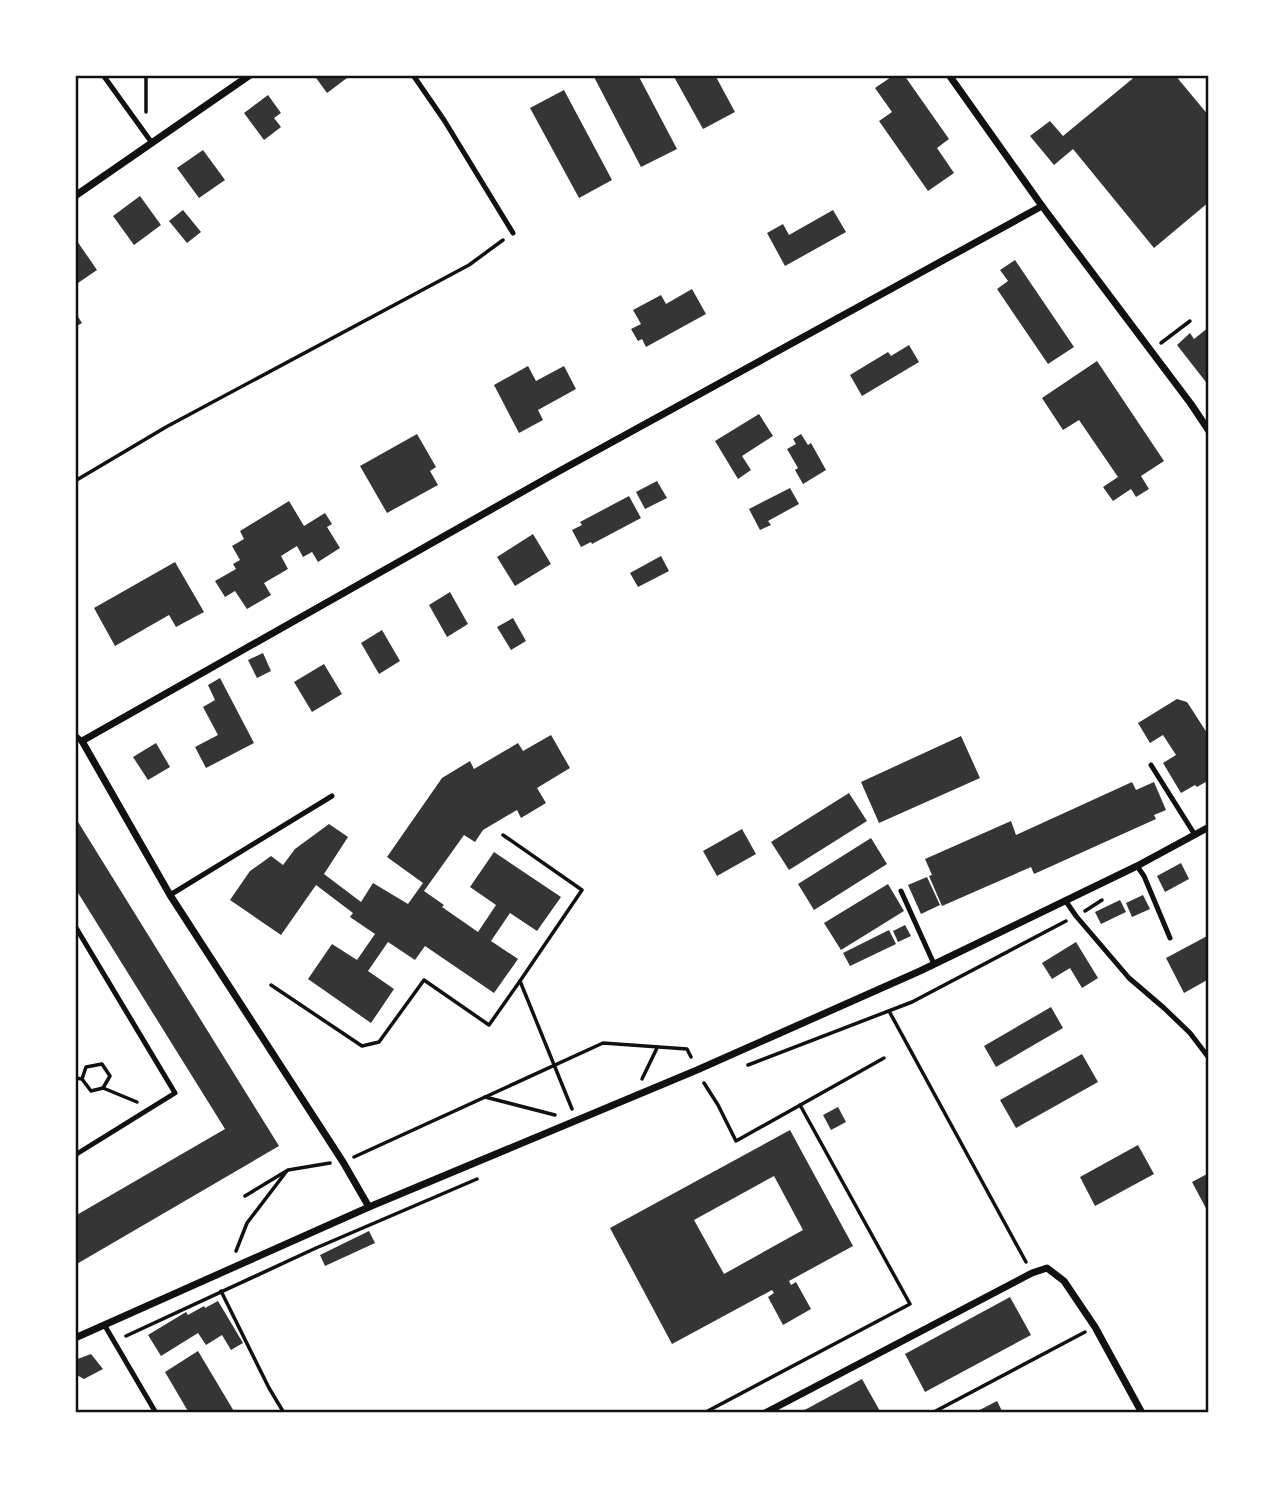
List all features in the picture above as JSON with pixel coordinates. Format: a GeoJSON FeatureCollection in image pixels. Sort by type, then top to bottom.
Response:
{"type":"FeatureCollection","features":[{"type":"Feature","properties":{"kind":"street"},"geometry":{"type":"LineString","coordinates":[[75,196],[250,75]]}},
{"type":"Feature","properties":{"kind":"street"},"geometry":{"type":"LineString","coordinates":[[949,75],[1042,206],[1209,431]]}},
{"type":"Feature","properties":{"kind":"street"},"geometry":{"type":"LineString","coordinates":[[369,1207],[343,1161],[170,895],[79,738],[1042,206]]}},
{"type":"Feature","properties":{"kind":"street"},"geometry":{"type":"LineString","coordinates":[[75,1338],[369,1207],[697,1070],[934,964],[1137,866],[1209,827]]}},
{"type":"Feature","properties":{"kind":"street"},"geometry":{"type":"LineString","coordinates":[[765,1413],[1032,1273],[1047,1268],[1064,1281],[1095,1327],[1142,1413]]}},
{"type":"Feature","properties":{"kind":"lane"},"geometry":{"type":"LineString","coordinates":[[103,75],[152,143]]}},
{"type":"Feature","properties":{"kind":"lane"},"geometry":{"type":"LineString","coordinates":[[413,75],[444,120],[513,233]]}},
{"type":"Feature","properties":{"kind":"lane"},"geometry":{"type":"LineString","coordinates":[[1150,765],[1195,835]]}},
{"type":"Feature","properties":{"kind":"lane"},"geometry":{"type":"LineString","coordinates":[[170,895],[332,796]]}},
{"type":"Feature","properties":{"kind":"lane"},"geometry":{"type":"LineString","coordinates":[[1137,866],[1144,876],[1170,938]]}},
{"type":"Feature","properties":{"kind":"lane"},"geometry":{"type":"LineString","coordinates":[[901,891],[934,964]]}},
{"type":"Feature","properties":{"kind":"lane"},"geometry":{"type":"LineString","coordinates":[[1065,900],[1129,978],[1173,1016],[1209,1058]]}},
{"type":"Feature","properties":{"kind":"lane"},"geometry":{"type":"LineString","coordinates":[[75,926],[175,1093],[75,1155]]}},
{"type":"Feature","properties":{"kind":"lane"},"geometry":{"type":"LineString","coordinates":[[105,1326],[156,1413]]}},
{"type":"Feature","properties":{"kind":"path"},"geometry":{"type":"LineString","coordinates":[[140,126],[146,121],[146,75]]}},
{"type":"Feature","properties":{"kind":"path"},"geometry":{"type":"LineString","coordinates":[[75,481],[166,427],[468,265],[513,233]]}},
{"type":"Feature","properties":{"kind":"path"},"geometry":{"type":"LineString","coordinates":[[1150,351],[1190,321]]}},
{"type":"Feature","properties":{"kind":"path"},"geometry":{"type":"LineString","coordinates":[[271,985],[362,1046],[379,1042],[424,980],[489,1025],[582,890],[503,835]]}},
{"type":"Feature","properties":{"kind":"path"},"geometry":{"type":"LineString","coordinates":[[520,981],[577,1121]]}},
{"type":"Feature","properties":{"kind":"path"},"geometry":{"type":"LineString","coordinates":[[889,1011],[1032,1273]]}},
{"type":"Feature","properties":{"kind":"path"},"geometry":{"type":"LineString","coordinates":[[245,1196],[288,1170],[343,1161],[603,1043],[687,1049],[736,1141],[884,1058]]}},
{"type":"Feature","properties":{"kind":"path"},"geometry":{"type":"LineString","coordinates":[[634,1097],[657,1047]]}},
{"type":"Feature","properties":{"kind":"path"},"geometry":{"type":"LineString","coordinates":[[82,1079],[86,1067],[102,1064],[110,1076],[103,1088]]}},
{"type":"Feature","properties":{"kind":"path"},"geometry":{"type":"LineString","coordinates":[[75,1078],[82,1079],[91,1091],[103,1088],[151,1108]]}},
{"type":"Feature","properties":{"kind":"path"},"geometry":{"type":"LineString","coordinates":[[485,1097],[577,1121]]}},
{"type":"Feature","properties":{"kind":"path"},"geometry":{"type":"LineString","coordinates":[[704,1413],[910,1304],[800,1105]]}},
{"type":"Feature","properties":{"kind":"path"},"geometry":{"type":"LineString","coordinates":[[284,1413],[220,1292],[247,1223],[288,1170]]}},
{"type":"Feature","properties":{"kind":"path"},"geometry":{"type":"LineString","coordinates":[[932,1413],[1095,1327]]}},
{"type":"Feature","properties":{"kind":"building"},"geometry":{"type":"Polygon","coordinates":[[[314,75],[351,75],[327,93],[314,75]]]}},
{"type":"Feature","properties":{"kind":"building"},"geometry":{"type":"Polygon","coordinates":[[[593,75],[638,75],[677,149],[641,167],[593,75]]]}},
{"type":"Feature","properties":{"kind":"building"},"geometry":{"type":"Polygon","coordinates":[[[673,75],[715,75],[735,112],[703,129],[673,75]]]}},
{"type":"Feature","properties":{"kind":"building"},"geometry":{"type":"Polygon","coordinates":[[[894,75],[904,75],[949,139],[937,148],[954,173],[928,191],[879,121],[892,112],[875,88],[894,75]]]}},
{"type":"Feature","properties":{"kind":"building"},"geometry":{"type":"Polygon","coordinates":[[[1137,75],[1175,75],[1209,116],[1209,202],[1154,248],[1073,149],[1054,165],[1030,136],[1050,121],[1063,136],[1137,75]]]}},
{"type":"Feature","properties":{"kind":"building"},"geometry":{"type":"Polygon","coordinates":[[[564,90],[612,180],[579,198],[530,108],[564,90]]]}},
{"type":"Feature","properties":{"kind":"building"},"geometry":{"type":"Polygon","coordinates":[[[268,95],[281,113],[274,118],[281,127],[264,140],[244,113],[268,95]]]}},
{"type":"Feature","properties":{"kind":"building"},"geometry":{"type":"Polygon","coordinates":[[[203,150],[225,180],[199,198],[177,168],[203,150]]]}},
{"type":"Feature","properties":{"kind":"building"},"geometry":{"type":"Polygon","coordinates":[[[140,196],[161,225],[134,245],[113,216],[140,196]]]}},
{"type":"Feature","properties":{"kind":"building"},"geometry":{"type":"Polygon","coordinates":[[[183,210],[201,232],[187,243],[169,221],[183,210]]]}},
{"type":"Feature","properties":{"kind":"building"},"geometry":{"type":"Polygon","coordinates":[[[833,210],[846,232],[785,266],[767,233],[783,224],[789,235],[833,210]]]}},
{"type":"Feature","properties":{"kind":"building"},"geometry":{"type":"Polygon","coordinates":[[[77,241],[97,270],[75,285],[75,242],[77,241]]]}},
{"type":"Feature","properties":{"kind":"building"},"geometry":{"type":"Polygon","coordinates":[[[1015,260],[1074,347],[1048,364],[997,289],[1008,281],[1000,270],[1015,260]]]}},
{"type":"Feature","properties":{"kind":"building"},"geometry":{"type":"Polygon","coordinates":[[[692,289],[706,314],[646,347],[642,339],[638,341],[631,329],[641,324],[633,310],[661,295],[666,304],[692,289]]]}},
{"type":"Feature","properties":{"kind":"building"},"geometry":{"type":"Polygon","coordinates":[[[75,312],[82,323],[75,327],[75,312]]]}},
{"type":"Feature","properties":{"kind":"building"},"geometry":{"type":"Polygon","coordinates":[[[1209,327],[1209,386],[1177,345],[1190,333],[1194,339],[1209,327]]]}},
{"type":"Feature","properties":{"kind":"building"},"geometry":{"type":"Polygon","coordinates":[[[909,345],[919,362],[862,396],[850,375],[888,352],[891,356],[909,345]]]}},
{"type":"Feature","properties":{"kind":"building"},"geometry":{"type":"Polygon","coordinates":[[[1097,361],[1164,461],[1141,476],[1149,489],[1136,497],[1131,489],[1113,501],[1103,487],[1118,477],[1079,420],[1063,430],[1042,398],[1097,361]]]}},
{"type":"Feature","properties":{"kind":"building"},"geometry":{"type":"Polygon","coordinates":[[[528,366],[536,381],[564,366],[576,389],[538,410],[543,420],[519,433],[494,385],[528,366]]]}},
{"type":"Feature","properties":{"kind":"building"},"geometry":{"type":"Polygon","coordinates":[[[759,414],[773,436],[742,456],[751,470],[738,479],[715,441],[759,414]]]}},
{"type":"Feature","properties":{"kind":"building"},"geometry":{"type":"Polygon","coordinates":[[[417,434],[436,467],[430,471],[438,485],[387,513],[360,466],[417,434]]]}},
{"type":"Feature","properties":{"kind":"building"},"geometry":{"type":"Polygon","coordinates":[[[801,434],[808,445],[811,443],[826,470],[803,484],[795,470],[798,468],[787,449],[796,444],[793,439],[801,434]]]}},
{"type":"Feature","properties":{"kind":"building"},"geometry":{"type":"Polygon","coordinates":[[[657,481],[667,498],[645,509],[636,492],[657,481]]]}},
{"type":"Feature","properties":{"kind":"building"},"geometry":{"type":"Polygon","coordinates":[[[790,488],[799,504],[768,521],[771,525],[760,530],[749,509],[790,488]]]}},
{"type":"Feature","properties":{"kind":"building"},"geometry":{"type":"Polygon","coordinates":[[[629,496],[641,518],[581,547],[572,530],[582,525],[580,522],[629,496]]]}},
{"type":"Feature","properties":{"kind":"building"},"geometry":{"type":"Polygon","coordinates":[[[289,501],[304,526],[325,513],[332,524],[327,527],[340,548],[318,562],[312,552],[303,557],[297,546],[281,556],[288,569],[264,583],[271,595],[247,609],[235,591],[225,597],[215,581],[236,569],[233,564],[240,560],[232,546],[244,539],[240,531],[289,501]]]}},
{"type":"Feature","properties":{"kind":"building"},"geometry":{"type":"Polygon","coordinates":[[[533,534],[551,564],[515,586],[497,557],[533,534]]]}},
{"type":"Feature","properties":{"kind":"building"},"geometry":{"type":"Polygon","coordinates":[[[661,556],[669,571],[638,587],[630,573],[661,556]]]}},
{"type":"Feature","properties":{"kind":"building"},"geometry":{"type":"Polygon","coordinates":[[[175,562],[204,612],[176,627],[169,615],[115,646],[94,608],[175,562]]]}},
{"type":"Feature","properties":{"kind":"building"},"geometry":{"type":"Polygon","coordinates":[[[450,592],[468,624],[447,637],[429,605],[450,592]]]}},
{"type":"Feature","properties":{"kind":"building"},"geometry":{"type":"Polygon","coordinates":[[[513,618],[526,641],[511,650],[497,627],[513,618]]]}},
{"type":"Feature","properties":{"kind":"building"},"geometry":{"type":"Polygon","coordinates":[[[382,630],[400,661],[379,674],[361,643],[382,630]]]}},
{"type":"Feature","properties":{"kind":"building"},"geometry":{"type":"Polygon","coordinates":[[[263,653],[271,671],[257,678],[248,660],[263,653]]]}},
{"type":"Feature","properties":{"kind":"building"},"geometry":{"type":"Polygon","coordinates":[[[324,664],[342,694],[312,712],[294,682],[324,664]]]}},
{"type":"Feature","properties":{"kind":"building"},"geometry":{"type":"Polygon","coordinates":[[[220,678],[254,743],[206,768],[195,747],[218,735],[203,707],[215,700],[208,685],[220,678]]]}},
{"type":"Feature","properties":{"kind":"building"},"geometry":{"type":"Polygon","coordinates":[[[1177,699],[1187,702],[1209,736],[1209,780],[1181,793],[1163,763],[1176,755],[1163,735],[1150,743],[1138,723],[1177,699]]]}},
{"type":"Feature","properties":{"kind":"building"},"geometry":{"type":"Polygon","coordinates":[[[551,735],[570,768],[537,788],[546,803],[521,818],[517,810],[483,830],[475,842],[464,835],[424,891],[478,932],[496,905],[470,887],[494,852],[561,897],[537,931],[510,913],[491,941],[518,959],[494,993],[425,946],[415,960],[388,942],[368,971],[394,989],[371,1023],[308,979],[332,944],[357,960],[375,934],[350,917],[353,913],[316,885],[281,935],[230,900],[250,871],[271,856],[283,865],[295,849],[329,824],[348,837],[324,874],[361,902],[373,883],[408,904],[423,883],[387,857],[442,778],[470,761],[474,769],[518,743],[523,751],[551,735]]]}},
{"type":"Feature","properties":{"kind":"building"},"geometry":{"type":"Polygon","coordinates":[[[961,736],[980,778],[879,823],[861,782],[961,736]]]}},
{"type":"Feature","properties":{"kind":"building"},"geometry":{"type":"Polygon","coordinates":[[[156,743],[170,767],[148,780],[133,757],[156,743]]]}},
{"type":"Feature","properties":{"kind":"building"},"geometry":{"type":"Polygon","coordinates":[[[1132,782],[1136,790],[1154,782],[1166,810],[1154,815],[1156,819],[1034,874],[1031,867],[942,906],[925,859],[1011,821],[1016,835],[1132,782]]]}},
{"type":"Feature","properties":{"kind":"building"},"geometry":{"type":"Polygon","coordinates":[[[849,793],[867,821],[789,870],[771,842],[849,793]]]}},
{"type":"Feature","properties":{"kind":"building"},"geometry":{"type":"Polygon","coordinates":[[[75,817],[279,1146],[75,1265],[75,1216],[225,1129],[75,888],[75,817]]]}},
{"type":"Feature","properties":{"kind":"building"},"geometry":{"type":"Polygon","coordinates":[[[742,829],[756,854],[717,876],[703,851],[742,829]]]}},
{"type":"Feature","properties":{"kind":"building"},"geometry":{"type":"Polygon","coordinates":[[[871,838],[887,864],[814,910],[798,884],[871,838]]]}},
{"type":"Feature","properties":{"kind":"building"},"geometry":{"type":"Polygon","coordinates":[[[1181,863],[1189,879],[1165,892],[1157,876],[1181,863]]]}},
{"type":"Feature","properties":{"kind":"building"},"geometry":{"type":"Polygon","coordinates":[[[927,877],[940,905],[921,914],[908,885],[927,877]]]}},
{"type":"Feature","properties":{"kind":"building"},"geometry":{"type":"Polygon","coordinates":[[[888,884],[904,911],[841,950],[824,923],[888,884]]]}},
{"type":"Feature","properties":{"kind":"building"},"geometry":{"type":"Polygon","coordinates":[[[1143,895],[1150,909],[1132,917],[1126,903],[1143,895]]]}},
{"type":"Feature","properties":{"kind":"building"},"geometry":{"type":"Polygon","coordinates":[[[1120,900],[1126,912],[1101,924],[1095,912],[1120,900]]]}},
{"type":"Feature","properties":{"kind":"building"},"geometry":{"type":"Polygon","coordinates":[[[905,925],[911,936],[898,942],[893,931],[905,925]]]}},
{"type":"Feature","properties":{"kind":"building"},"geometry":{"type":"Polygon","coordinates":[[[889,930],[896,944],[850,966],[843,953],[889,930]]]}},
{"type":"Feature","properties":{"kind":"building"},"geometry":{"type":"Polygon","coordinates":[[[1209,935],[1209,979],[1184,993],[1166,958],[1209,935]]]}},
{"type":"Feature","properties":{"kind":"building"},"geometry":{"type":"Polygon","coordinates":[[[1076,942],[1098,978],[1082,988],[1070,968],[1052,979],[1042,963],[1076,942]]]}},
{"type":"Feature","properties":{"kind":"building"},"geometry":{"type":"Polygon","coordinates":[[[1051,1007],[1063,1028],[996,1067],[984,1046],[1051,1007]]]}},
{"type":"Feature","properties":{"kind":"building"},"geometry":{"type":"Polygon","coordinates":[[[1082,1054],[1098,1082],[1016,1128],[1000,1100],[1082,1054]]]}},
{"type":"Feature","properties":{"kind":"building"},"geometry":{"type":"Polygon","coordinates":[[[838,1107],[846,1122],[831,1130],[823,1115],[838,1107]]]}},
{"type":"Feature","properties":{"kind":"building"},"geometry":{"type":"Polygon","coordinates":[[[790,1130],[853,1246],[789,1281],[791,1285],[796,1282],[811,1309],[783,1325],[768,1297],[774,1293],[772,1290],[672,1344],[610,1228],[790,1130]],[[774,1176],[694,1220],[724,1274],[803,1230],[774,1176]]]}},
{"type":"Feature","properties":{"kind":"building"},"geometry":{"type":"Polygon","coordinates":[[[1138,1145],[1154,1174],[1095,1206],[1080,1177],[1138,1145]]]}},
{"type":"Feature","properties":{"kind":"building"},"geometry":{"type":"Polygon","coordinates":[[[1209,1173],[1209,1214],[1192,1182],[1209,1173]]]}},
{"type":"Feature","properties":{"kind":"building"},"geometry":{"type":"Polygon","coordinates":[[[369,1231],[375,1243],[325,1266],[320,1255],[369,1231]]]}},
{"type":"Feature","properties":{"kind":"building"},"geometry":{"type":"Polygon","coordinates":[[[1010,1297],[1031,1335],[925,1392],[905,1354],[1010,1297]]]}},
{"type":"Feature","properties":{"kind":"building"},"geometry":{"type":"Polygon","coordinates":[[[218,1301],[243,1343],[231,1350],[222,1335],[206,1345],[198,1333],[161,1356],[148,1335],[186,1312],[188,1315],[218,1301]]]}},
{"type":"Feature","properties":{"kind":"building"},"geometry":{"type":"Polygon","coordinates":[[[198,1351],[235,1413],[189,1413],[165,1372],[198,1351]]]}},
{"type":"Feature","properties":{"kind":"building"},"geometry":{"type":"Polygon","coordinates":[[[91,1354],[103,1369],[84,1379],[75,1374],[75,1360],[91,1354]]]}},
{"type":"Feature","properties":{"kind":"building"},"geometry":{"type":"Polygon","coordinates":[[[862,1379],[881,1413],[799,1413],[862,1379]]]}},
{"type":"Feature","properties":{"kind":"building"},"geometry":{"type":"Polygon","coordinates":[[[997,1401],[1003,1413],[974,1413],[997,1401]]]}}]}
